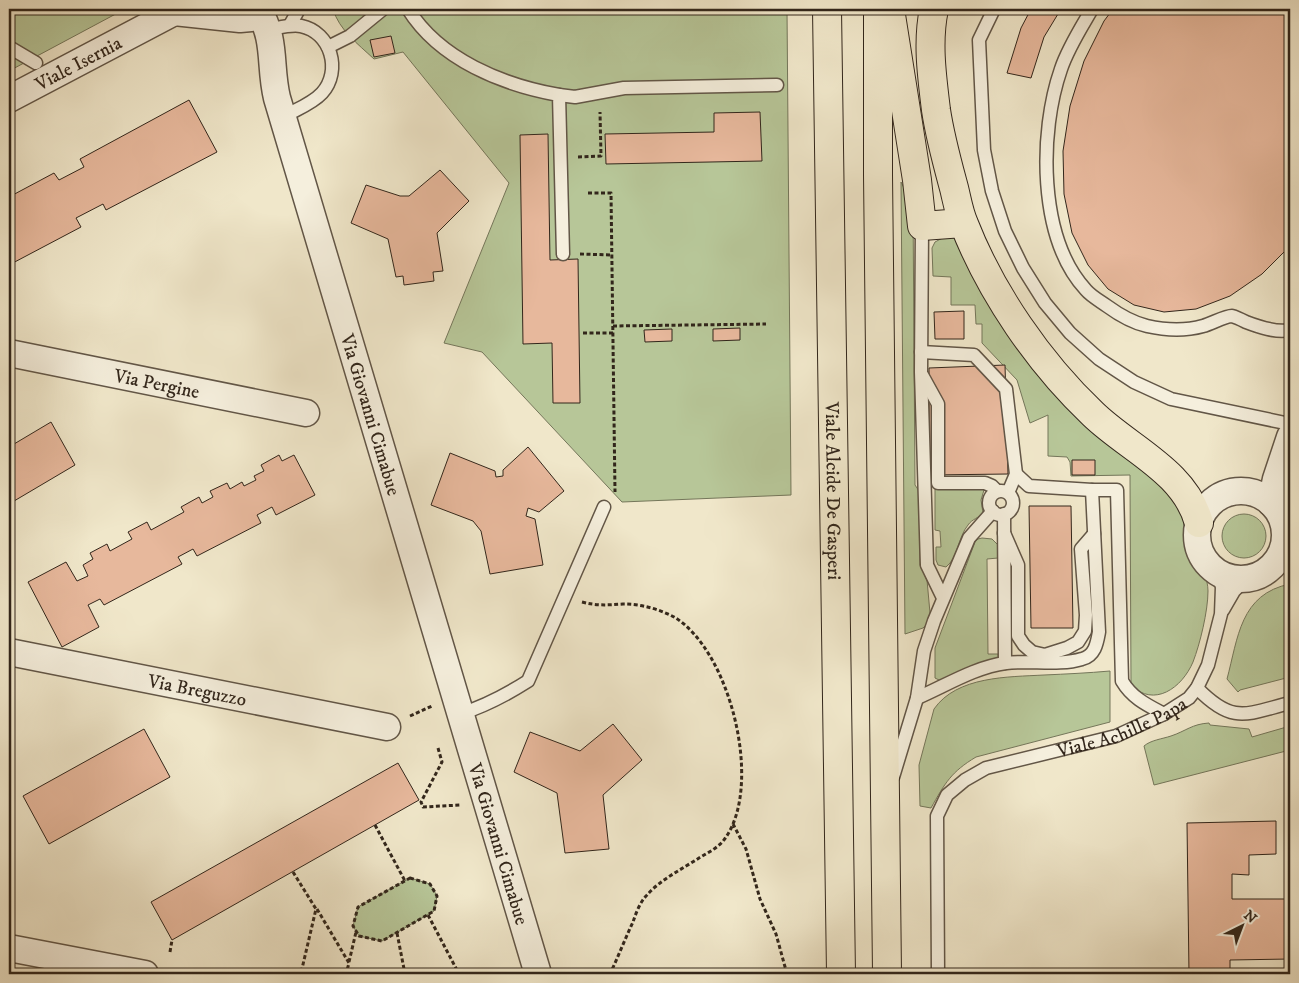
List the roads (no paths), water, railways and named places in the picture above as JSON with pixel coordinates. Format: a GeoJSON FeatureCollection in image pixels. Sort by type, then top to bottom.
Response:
{"type":"FeatureCollection","features":[{"type":"Feature","properties":{"kind":"highway","name":"Viale Alcide De Gasperi"},"geometry":{"type":"LineString","coordinates":[[827,9],[841,974]]}},
{"type":"Feature","properties":{"kind":"highway"},"geometry":{"type":"LineString","coordinates":[[878,9],[878,176],[888,974]]}},
{"type":"Feature","properties":{"kind":"highway"},"geometry":{"type":"LineString","coordinates":[[890,9],[917,180],[922,226],[963,223]]}},
{"type":"Feature","properties":{"kind":"highway"},"geometry":{"type":"LineString","coordinates":[[934,9],[931,71],[940,138],[963,223],[981,262],[1005,303],[1046,364],[1092,414],[1164,470],[1179,484],[1192,502],[1199,523]]}},
{"type":"Feature","properties":{"kind":"street","name":"Viale Isernia"},"geometry":{"type":"LineString","coordinates":[[9,99],[177,10],[240,19],[269,20]]}},
{"type":"Feature","properties":{"kind":"street","name":"Via Giovanni Cimabue"},"geometry":{"type":"LineString","coordinates":[[269,20],[275,90],[282,116],[450,708],[538,974]]}},
{"type":"Feature","properties":{"kind":"street","name":"Via Pergine"},"geometry":{"type":"LineString","coordinates":[[9,353],[306,413]]}},
{"type":"Feature","properties":{"kind":"street"},"geometry":{"type":"LineString","coordinates":[[1260,498],[1263,480],[1286,446]]}},
{"type":"Feature","properties":{"kind":"street"},"geometry":{"type":"LineString","coordinates":[[1226,494],[1260,498],[1279,514],[1284,527],[1285,541],[1280,555],[1281,564],[1261,575],[1246,579],[1232,578],[1218,573],[1201,554],[1198,541],[1199,523],[1203,513],[1216,499],[1226,494]]}},
{"type":"Feature","properties":{"kind":"street","name":"Via Breguzzo"},"geometry":{"type":"LineString","coordinates":[[9,652],[387,726]]}},
{"type":"Feature","properties":{"kind":"street"},"geometry":{"type":"LineString","coordinates":[[9,948],[145,974]]}},
{"type":"Feature","properties":{"kind":"lane"},"geometry":{"type":"LineString","coordinates":[[269,20],[299,9]]}},
{"type":"Feature","properties":{"kind":"lane"},"geometry":{"type":"LineString","coordinates":[[328,47],[350,36],[383,9]]}},
{"type":"Feature","properties":{"kind":"lane"},"geometry":{"type":"LineString","coordinates":[[408,9],[431,37],[452,54],[478,69],[540,92],[575,96],[624,88],[777,85]]}},
{"type":"Feature","properties":{"kind":"lane"},"geometry":{"type":"LineString","coordinates":[[994,9],[979,40],[984,150],[992,192],[1005,231],[1022,268],[1045,303],[1070,333],[1099,359],[1134,382],[1171,399],[1290,424]]}},
{"type":"Feature","properties":{"kind":"lane"},"geometry":{"type":"LineString","coordinates":[[1092,9],[1061,69],[1052,103],[1047,146],[1047,184],[1051,218],[1066,262],[1086,290],[1116,312],[1146,326],[1179,330],[1201,326],[1232,316],[1259,327],[1290,330]]}},
{"type":"Feature","properties":{"kind":"lane"},"geometry":{"type":"LineString","coordinates":[[269,20],[304,26],[321,38],[328,47],[332,60],[333,70],[325,89],[312,101],[282,116]]}},
{"type":"Feature","properties":{"kind":"lane","name":"Viale Isernia"},"geometry":{"type":"LineString","coordinates":[[9,47],[36,63]]}},
{"type":"Feature","properties":{"kind":"lane"},"geometry":{"type":"LineString","coordinates":[[560,95],[563,254]]}},
{"type":"Feature","properties":{"kind":"lane"},"geometry":{"type":"LineString","coordinates":[[922,226],[921,372],[927,565],[943,598]]}},
{"type":"Feature","properties":{"kind":"lane"},"geometry":{"type":"LineString","coordinates":[[921,352],[974,355],[1006,389],[1016,474],[1029,486],[1117,490],[1122,681],[1128,692],[1138,701],[1164,714]]}},
{"type":"Feature","properties":{"kind":"lane"},"geometry":{"type":"LineString","coordinates":[[886,799],[917,698],[924,651],[943,598],[969,538],[999,513],[1011,510],[1014,503],[1003,492],[985,483],[938,483],[938,404],[921,372]]}},
{"type":"Feature","properties":{"kind":"lane"},"geometry":{"type":"LineString","coordinates":[[1016,474],[1003,492],[989,500],[990,508],[999,513],[1004,533],[1018,564],[1018,636],[1024,646],[1032,652],[1045,655],[1067,648],[1078,642],[1085,631],[1086,615],[1081,549],[1094,534]]}},
{"type":"Feature","properties":{"kind":"lane"},"geometry":{"type":"LineString","coordinates":[[917,698],[981,670],[1005,663],[1068,661],[1083,659],[1092,653],[1097,644],[1099,632],[1092,490]]}},
{"type":"Feature","properties":{"kind":"lane"},"geometry":{"type":"LineString","coordinates":[[450,708],[482,707],[506,696],[528,681],[604,508]]}},
{"type":"Feature","properties":{"kind":"lane"},"geometry":{"type":"LineString","coordinates":[[1004,533],[1005,663]]}},
{"type":"Feature","properties":{"kind":"lane"},"geometry":{"type":"LineString","coordinates":[[1197,688],[1208,665],[1221,614],[1222,587],[1218,573]]}},
{"type":"Feature","properties":{"kind":"lane"},"geometry":{"type":"LineString","coordinates":[[1221,614],[1234,591],[1246,579]]}},
{"type":"Feature","properties":{"kind":"lane","name":"Viale Achille Papa"},"geometry":{"type":"LineString","coordinates":[[938,974],[937,816],[947,795],[965,780],[986,768],[1116,736],[1129,731],[1179,706],[1197,688],[1221,709],[1245,714],[1290,702]]}}]}
